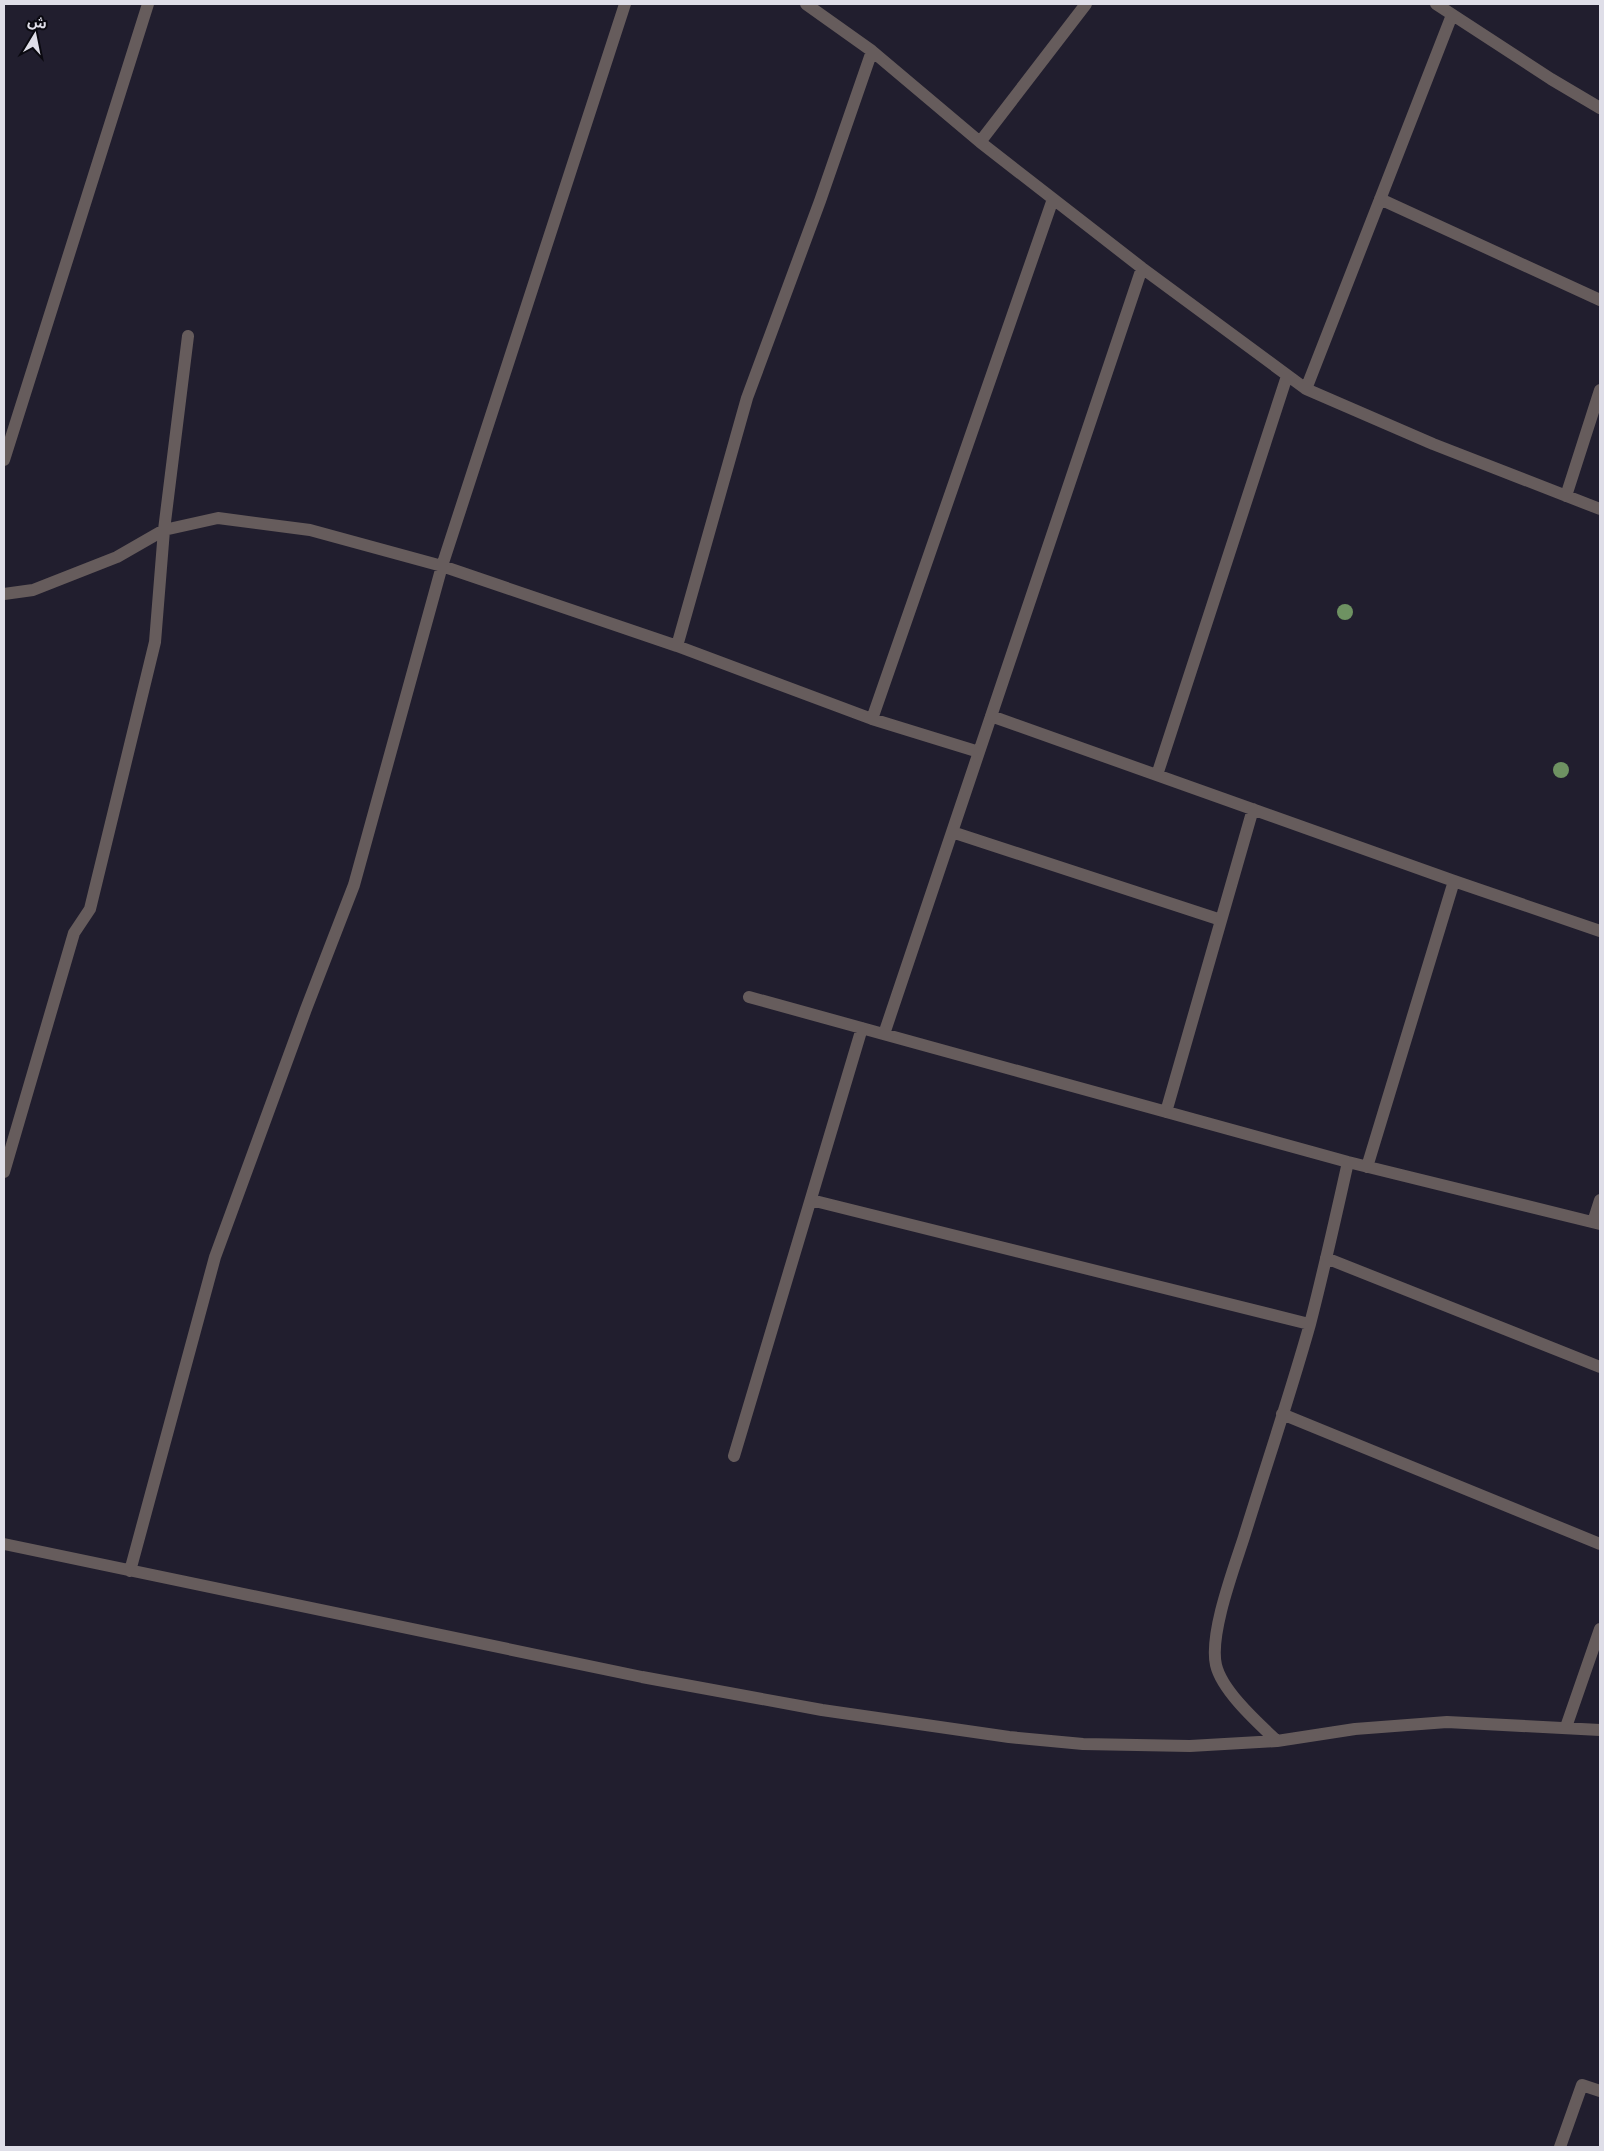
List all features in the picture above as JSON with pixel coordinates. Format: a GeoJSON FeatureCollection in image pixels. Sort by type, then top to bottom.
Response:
{"type":"FeatureCollection","features":[{"type":"Feature","properties":{"kind":"street"},"geometry":{"type":"LineString","coordinates":[[4,460],[148,4]]}},
{"type":"Feature","properties":{"kind":"street"},"geometry":{"type":"LineString","coordinates":[[130,1571],[214,1257],[354,885],[442,566],[625,4]]}},
{"type":"Feature","properties":{"kind":"street"},"geometry":{"type":"LineString","coordinates":[[806,4],[872,51],[980,142],[1142,268],[1306,389],[1433,444],[1600,509]]}},
{"type":"Feature","properties":{"kind":"street"},"geometry":{"type":"LineString","coordinates":[[980,142],[1086,4]]}},
{"type":"Feature","properties":{"kind":"street"},"geometry":{"type":"LineString","coordinates":[[1436,4],[1551,79],[1600,108]]}},
{"type":"Feature","properties":{"kind":"street"},"geometry":{"type":"LineString","coordinates":[[1306,389],[1452,15]]}},
{"type":"Feature","properties":{"kind":"street"},"geometry":{"type":"LineString","coordinates":[[677,646],[747,398],[820,201],[872,51]]}},
{"type":"Feature","properties":{"kind":"street"},"geometry":{"type":"LineString","coordinates":[[872,719],[1053,199]]}},
{"type":"Feature","properties":{"kind":"street"},"geometry":{"type":"LineString","coordinates":[[1380,199],[1600,300]]}},
{"type":"Feature","properties":{"kind":"street"},"geometry":{"type":"LineString","coordinates":[[884,1034],[1142,268]]}},
{"type":"Feature","properties":{"kind":"street"},"geometry":{"type":"LineString","coordinates":[[4,1172],[74,933],[90,910],[155,642],[164,530],[188,336]]}},
{"type":"Feature","properties":{"kind":"street"},"geometry":{"type":"LineString","coordinates":[[1157,775],[1287,376]]}},
{"type":"Feature","properties":{"kind":"street"},"geometry":{"type":"LineString","coordinates":[[1566,496],[1600,390]]}},
{"type":"Feature","properties":{"kind":"street"},"geometry":{"type":"LineString","coordinates":[[4,594],[33,590],[117,557],[164,530],[218,518],[310,530],[442,566],[677,646],[872,719],[979,752]]}},
{"type":"Feature","properties":{"kind":"street"},"geometry":{"type":"LineString","coordinates":[[991,716],[1600,931]]}},
{"type":"Feature","properties":{"kind":"street"},"geometry":{"type":"LineString","coordinates":[[1166,1112],[1253,809]]}},
{"type":"Feature","properties":{"kind":"street"},"geometry":{"type":"LineString","coordinates":[[952,832],[1221,920]]}},
{"type":"Feature","properties":{"kind":"street"},"geometry":{"type":"LineString","coordinates":[[1367,1167],[1454,881]]}},
{"type":"Feature","properties":{"kind":"street"},"geometry":{"type":"LineString","coordinates":[[749,997],[1348,1162],[1597,1223],[1600,1200]]}},
{"type":"Feature","properties":{"kind":"street"},"geometry":{"type":"LineString","coordinates":[[734,1456],[862,1028]]}},
{"type":"Feature","properties":{"kind":"street"},"geometry":{"type":"LineString","coordinates":[[1277,1741],[1247,1712],[1224,1682],[1216,1666],[1215,1648],[1221,1616],[1234,1568],[1309,1324],[1348,1162]]}},
{"type":"Feature","properties":{"kind":"street"},"geometry":{"type":"LineString","coordinates":[[811,1200],[1309,1324]]}},
{"type":"Feature","properties":{"kind":"street"},"geometry":{"type":"LineString","coordinates":[[1326,1258],[1600,1367]]}},
{"type":"Feature","properties":{"kind":"street"},"geometry":{"type":"LineString","coordinates":[[1282,1414],[1600,1544]]}},
{"type":"Feature","properties":{"kind":"street"},"geometry":{"type":"LineString","coordinates":[[4,1544],[642,1677],[822,1710],[1009,1737],[1083,1744],[1190,1746],[1277,1741],[1355,1729],[1447,1722],[1600,1730]]}},
{"type":"Feature","properties":{"kind":"street"},"geometry":{"type":"LineString","coordinates":[[1566,1728],[1600,1629]]}},
{"type":"Feature","properties":{"kind":"street"},"geometry":{"type":"LineString","coordinates":[[1560,2147],[1582,2085],[1600,2091]]}}]}
